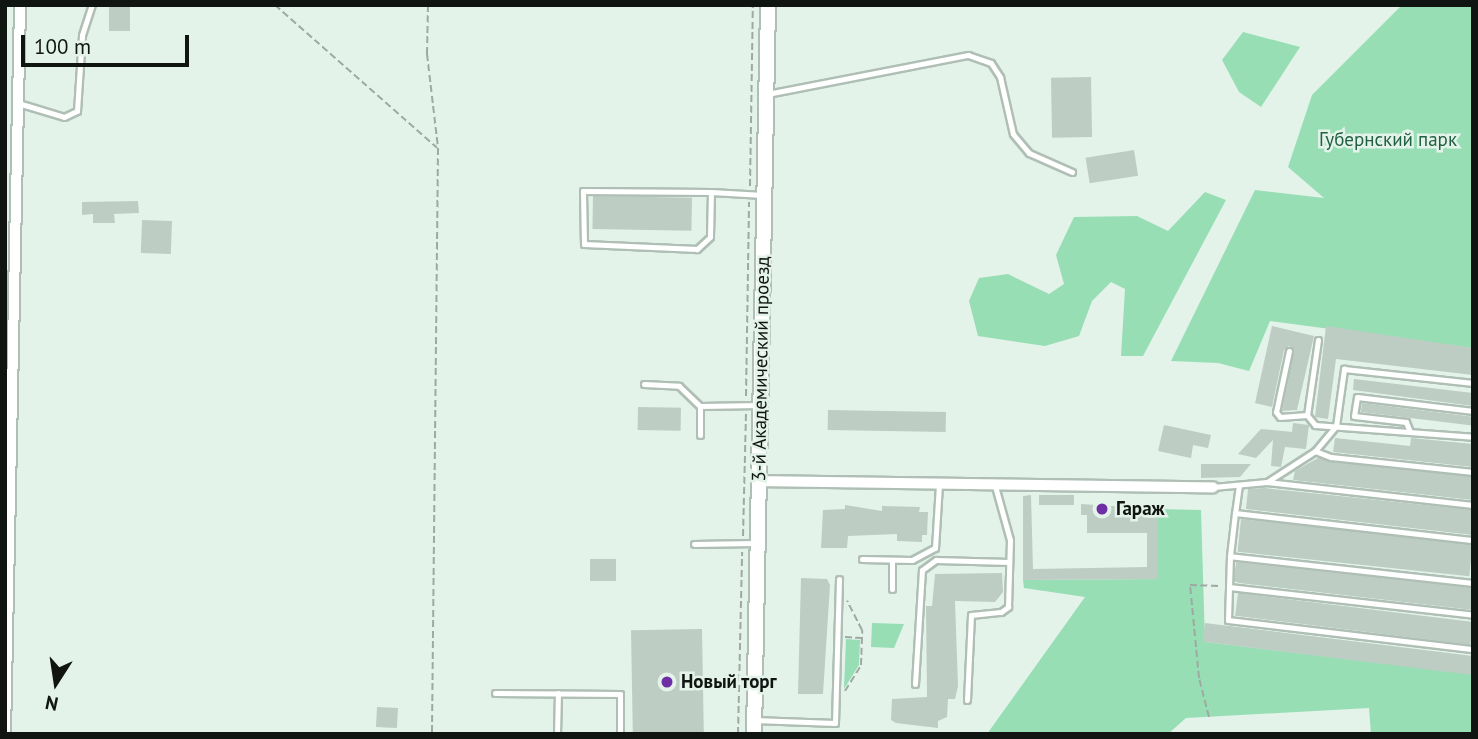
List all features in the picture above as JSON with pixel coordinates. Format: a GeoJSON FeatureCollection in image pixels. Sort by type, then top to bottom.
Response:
{"type":"FeatureCollection","features":[{"type":"Feature","properties":{"kind":"street"},"geometry":{"type":"LineString","coordinates":[[5,734],[20,5]]}},
{"type":"Feature","properties":{"kind":"street","name":"3-й Академический проезд"},"geometry":{"type":"LineString","coordinates":[[754,727],[759,481],[753,406],[756,195],[767,94],[768,5]]}},
{"type":"Feature","properties":{"kind":"street"},"geometry":{"type":"LineString","coordinates":[[759,481],[1213,487]]}},
{"type":"Feature","properties":{"kind":"lane"},"geometry":{"type":"LineString","coordinates":[[18,103],[64,117],[78,111],[82,35],[92,5]]}},
{"type":"Feature","properties":{"kind":"lane"},"geometry":{"type":"LineString","coordinates":[[767,94],[968,55],[991,63],[1000,77],[1013,134],[1029,153],[1072,172]]}},
{"type":"Feature","properties":{"kind":"lane"},"geometry":{"type":"LineString","coordinates":[[711,192],[710,237],[697,248],[584,244],[583,191],[711,192],[756,195]]}},
{"type":"Feature","properties":{"kind":"lane"},"geometry":{"type":"LineString","coordinates":[[1318,340],[1307,415],[1315,425],[1473,437]]}},
{"type":"Feature","properties":{"kind":"lane"},"geometry":{"type":"LineString","coordinates":[[1289,351],[1276,412],[1290,418],[1307,415]]}},
{"type":"Feature","properties":{"kind":"lane"},"geometry":{"type":"LineString","coordinates":[[1267,482],[1315,451],[1336,426],[1344,369],[1473,383]]}},
{"type":"Feature","properties":{"kind":"lane"},"geometry":{"type":"LineString","coordinates":[[644,384],[679,386],[700,406],[753,406]]}},
{"type":"Feature","properties":{"kind":"lane"},"geometry":{"type":"LineString","coordinates":[[1410,432],[1406,422],[1354,416],[1357,397],[1473,411]]}},
{"type":"Feature","properties":{"kind":"lane"},"geometry":{"type":"LineString","coordinates":[[700,406],[700,435]]}},
{"type":"Feature","properties":{"kind":"lane"},"geometry":{"type":"LineString","coordinates":[[1315,451],[1331,457],[1473,472]]}},
{"type":"Feature","properties":{"kind":"lane"},"geometry":{"type":"LineString","coordinates":[[1213,487],[1267,482],[1473,505]]}},
{"type":"Feature","properties":{"kind":"lane"},"geometry":{"type":"LineString","coordinates":[[862,559],[912,560],[935,548],[939,485]]}},
{"type":"Feature","properties":{"kind":"lane"},"geometry":{"type":"LineString","coordinates":[[1239,485],[1230,556],[1228,620],[1473,649]]}},
{"type":"Feature","properties":{"kind":"lane"},"geometry":{"type":"LineString","coordinates":[[967,701],[970,618],[977,612],[1007,610],[1010,540],[995,486]]}},
{"type":"Feature","properties":{"kind":"lane"},"geometry":{"type":"LineString","coordinates":[[1235,513],[1473,540]]}},
{"type":"Feature","properties":{"kind":"lane"},"geometry":{"type":"LineString","coordinates":[[694,544],[758,543]]}},
{"type":"Feature","properties":{"kind":"lane"},"geometry":{"type":"LineString","coordinates":[[1230,556],[1473,583]]}},
{"type":"Feature","properties":{"kind":"lane"},"geometry":{"type":"LineString","coordinates":[[891,589],[892,560]]}},
{"type":"Feature","properties":{"kind":"lane"},"geometry":{"type":"LineString","coordinates":[[915,684],[922,570],[936,560],[1009,562]]}},
{"type":"Feature","properties":{"kind":"lane"},"geometry":{"type":"LineString","coordinates":[[754,727],[835,723],[839,579]]}},
{"type":"Feature","properties":{"kind":"lane"},"geometry":{"type":"LineString","coordinates":[[1229,586],[1473,615]]}},
{"type":"Feature","properties":{"kind":"lane"},"geometry":{"type":"LineString","coordinates":[[495,693],[620,694],[620,734]]}},
{"type":"Feature","properties":{"kind":"lane"},"geometry":{"type":"LineString","coordinates":[[557,734],[558,693]]}},
{"type":"Feature","properties":{"kind":"path"},"geometry":{"type":"LineString","coordinates":[[275,5],[438,148]]}},
{"type":"Feature","properties":{"kind":"path"},"geometry":{"type":"LineString","coordinates":[[428,5],[427,54],[438,148],[432,734]]}},
{"type":"Feature","properties":{"kind":"path"},"geometry":{"type":"LineString","coordinates":[[738,734],[743,544],[753,406],[756,195],[753,5]]}},
{"type":"Feature","properties":{"kind":"path"},"geometry":{"type":"LineString","coordinates":[[1209,717],[1199,678],[1190,585],[1229,586]]}},
{"type":"Feature","properties":{"kind":"path"},"geometry":{"type":"LineString","coordinates":[[836,692],[845,692],[861,664],[862,638],[849,601],[839,600]]}},
{"type":"Feature","properties":{"kind":"path"},"geometry":{"type":"LineString","coordinates":[[837,637],[862,638]]}},
{"type":"Feature","properties":{"kind":"green space","name":"Губернский парк"},"geometry":{"type":"Polygon","coordinates":[[[1402,5],[1473,5],[1473,348],[1270,321],[1249,371],[1218,363],[1171,361],[1255,190],[1324,198],[1288,167],[1312,95],[1402,5]]]}},
{"type":"Feature","properties":{"kind":"green space"},"geometry":{"type":"Polygon","coordinates":[[[1243,32],[1300,47],[1261,107],[1239,92],[1222,60],[1243,32]]]}},
{"type":"Feature","properties":{"kind":"green space"},"geometry":{"type":"Polygon","coordinates":[[[1205,192],[1226,200],[1143,356],[1121,356],[1125,289],[1111,282],[1092,301],[1079,336],[1045,346],[978,336],[969,301],[979,278],[1008,274],[1049,294],[1064,284],[1056,255],[1074,217],[1137,216],[1168,231],[1205,192]]]}},
{"type":"Feature","properties":{"kind":"green space"},"geometry":{"type":"Polygon","coordinates":[[[1158,509],[1201,510],[1205,642],[1473,674],[1473,734],[1371,734],[1369,708],[1186,718],[1168,734],[987,734],[1085,597],[1024,588],[1023,580],[1158,579],[1158,509]]]}},
{"type":"Feature","properties":{"kind":"green space"},"geometry":{"type":"Polygon","coordinates":[[[872,623],[904,624],[894,648],[871,647],[872,623]]]}},
{"type":"Feature","properties":{"kind":"green space"},"geometry":{"type":"Polygon","coordinates":[[[846,639],[860,640],[859,665],[844,689],[846,639]]]}},
{"type":"Feature","properties":{"kind":"building"},"geometry":{"type":"Polygon","coordinates":[[[109,5],[130,5],[130,31],[109,31],[109,5]]]}},
{"type":"Feature","properties":{"kind":"building"},"geometry":{"type":"Polygon","coordinates":[[[1091,77],[1092,137],[1052,138],[1051,78],[1091,77]]]}},
{"type":"Feature","properties":{"kind":"building"},"geometry":{"type":"Polygon","coordinates":[[[1134,150],[1138,176],[1090,183],[1086,158],[1134,150]]]}},
{"type":"Feature","properties":{"kind":"building"},"geometry":{"type":"Polygon","coordinates":[[[593,196],[692,198],[691,231],[592,229],[593,196]]]}},
{"type":"Feature","properties":{"kind":"building"},"geometry":{"type":"Polygon","coordinates":[[[138,201],[139,213],[114,214],[115,223],[93,223],[93,214],[82,215],[82,202],[138,201]]]}},
{"type":"Feature","properties":{"kind":"building"},"geometry":{"type":"Polygon","coordinates":[[[142,220],[172,221],[171,254],[141,253],[142,220]]]}},
{"type":"Feature","properties":{"kind":"building"},"geometry":{"type":"Polygon","coordinates":[[[1272,326],[1314,336],[1297,410],[1282,411],[1294,352],[1289,346],[1284,350],[1272,407],[1255,403],[1272,326]]]}},
{"type":"Feature","properties":{"kind":"building"},"geometry":{"type":"Polygon","coordinates":[[[1326,326],[1473,348],[1473,375],[1336,359],[1328,419],[1315,417],[1326,326]]]}},
{"type":"Feature","properties":{"kind":"building"},"geometry":{"type":"Polygon","coordinates":[[[1354,379],[1473,393],[1473,406],[1353,390],[1354,379]]]}},
{"type":"Feature","properties":{"kind":"building"},"geometry":{"type":"Polygon","coordinates":[[[1362,403],[1473,417],[1472,426],[1361,412],[1362,403]]]}},
{"type":"Feature","properties":{"kind":"building"},"geometry":{"type":"Polygon","coordinates":[[[638,407],[681,408],[681,431],[638,430],[638,407]]]}},
{"type":"Feature","properties":{"kind":"building"},"geometry":{"type":"Polygon","coordinates":[[[828,410],[946,412],[946,432],[828,430],[828,410]]]}},
{"type":"Feature","properties":{"kind":"building"},"geometry":{"type":"Polygon","coordinates":[[[1293,423],[1309,425],[1306,449],[1285,447],[1281,467],[1271,466],[1273,440],[1256,458],[1238,454],[1261,429],[1292,432],[1293,423]]]}},
{"type":"Feature","properties":{"kind":"building"},"geometry":{"type":"Polygon","coordinates":[[[1164,425],[1211,435],[1208,448],[1193,445],[1191,458],[1158,451],[1164,425]]]}},
{"type":"Feature","properties":{"kind":"building"},"geometry":{"type":"Polygon","coordinates":[[[1335,438],[1410,446],[1411,438],[1473,444],[1473,467],[1333,452],[1335,438]]]}},
{"type":"Feature","properties":{"kind":"building"},"geometry":{"type":"Polygon","coordinates":[[[1318,458],[1473,477],[1473,500],[1293,480],[1295,471],[1318,458]]]}},
{"type":"Feature","properties":{"kind":"building"},"geometry":{"type":"Polygon","coordinates":[[[1201,464],[1251,464],[1240,477],[1201,478],[1201,464]]]}},
{"type":"Feature","properties":{"kind":"building"},"geometry":{"type":"Polygon","coordinates":[[[1264,488],[1473,510],[1473,535],[1246,509],[1248,489],[1264,488]]]}},
{"type":"Feature","properties":{"kind":"building"},"geometry":{"type":"Polygon","coordinates":[[[1031,495],[1033,569],[1147,567],[1147,533],[1087,533],[1087,515],[1081,515],[1081,504],[1158,509],[1158,579],[1023,580],[1023,496],[1031,495]]]}},
{"type":"Feature","properties":{"kind":"building"},"geometry":{"type":"Polygon","coordinates":[[[1039,495],[1074,495],[1074,505],[1039,505],[1039,495]]]}},
{"type":"Feature","properties":{"kind":"building"},"geometry":{"type":"Polygon","coordinates":[[[845,505],[882,511],[882,506],[920,507],[919,512],[928,512],[927,535],[922,535],[922,542],[897,541],[897,534],[848,536],[847,548],[821,548],[823,510],[845,509],[845,505]]]}},
{"type":"Feature","properties":{"kind":"building"},"geometry":{"type":"Polygon","coordinates":[[[1241,519],[1473,543],[1469,576],[1238,552],[1241,519]]]}},
{"type":"Feature","properties":{"kind":"building"},"geometry":{"type":"Polygon","coordinates":[[[590,559],[616,559],[616,581],[590,581],[590,559]]]}},
{"type":"Feature","properties":{"kind":"building"},"geometry":{"type":"Polygon","coordinates":[[[1236,562],[1473,588],[1473,610],[1239,583],[1234,581],[1236,562]]]}},
{"type":"Feature","properties":{"kind":"building"},"geometry":{"type":"Polygon","coordinates":[[[1002,573],[1003,592],[995,602],[955,601],[958,686],[955,699],[948,699],[947,717],[938,721],[938,728],[896,723],[891,720],[892,699],[927,697],[926,606],[932,606],[935,574],[1002,573]]]}},
{"type":"Feature","properties":{"kind":"building"},"geometry":{"type":"Polygon","coordinates":[[[801,578],[827,579],[830,585],[823,694],[798,694],[801,578]]]}},
{"type":"Feature","properties":{"kind":"building"},"geometry":{"type":"Polygon","coordinates":[[[1238,593],[1473,622],[1470,645],[1235,616],[1238,593]]]}},
{"type":"Feature","properties":{"kind":"building"},"geometry":{"type":"Polygon","coordinates":[[[1205,623],[1473,656],[1471,675],[1203,642],[1205,623]]]}},
{"type":"Feature","properties":{"kind":"building","name":"Новый торг"},"geometry":{"type":"Polygon","coordinates":[[[702,629],[704,734],[633,734],[631,630],[702,629]]]}},
{"type":"Feature","properties":{"kind":"building"},"geometry":{"type":"Polygon","coordinates":[[[377,707],[398,708],[397,728],[376,727],[377,707]]]}},
{"type":"Feature","properties":{"kind":"place","name":"Гараж"},"geometry":{"type":"Point","coordinates":[1102,509]}},
{"type":"Feature","properties":{"kind":"place","name":"Новый торг"},"geometry":{"type":"Point","coordinates":[667,682]}}]}
